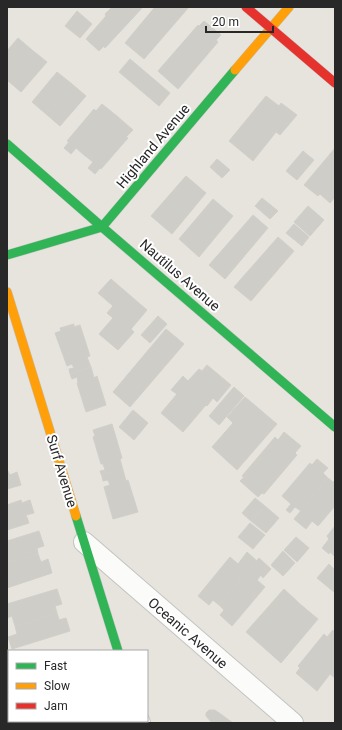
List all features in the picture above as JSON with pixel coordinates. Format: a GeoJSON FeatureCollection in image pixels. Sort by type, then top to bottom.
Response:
{"type":"FeatureCollection","features":[{"type":"Feature","properties":{"kind":"street"},"geometry":{"type":"LineString","coordinates":[[246,7],[335,83]]}},
{"type":"Feature","properties":{"kind":"street","name":"Highland Avenue"},"geometry":{"type":"LineString","coordinates":[[102,227],[289,7]]}},
{"type":"Feature","properties":{"kind":"street","name":"Nautilus Avenue"},"geometry":{"type":"LineString","coordinates":[[7,144],[335,427]]}},
{"type":"Feature","properties":{"kind":"street"},"geometry":{"type":"LineString","coordinates":[[7,255],[102,227]]}},
{"type":"Feature","properties":{"kind":"street","name":"Surf Avenue"},"geometry":{"type":"LineString","coordinates":[[7,292],[118,650]]}},
{"type":"Feature","properties":{"kind":"street","name":"Oceanic Avenue"},"geometry":{"type":"LineString","coordinates":[[84,542],[293,723]]}},
{"type":"Feature","properties":{"kind":"building"},"geometry":{"type":"Polygon","coordinates":[[[112,7],[143,7],[105,48],[104,46],[99,51],[86,39],[112,7]]]}},
{"type":"Feature","properties":{"kind":"building"},"geometry":{"type":"Polygon","coordinates":[[[155,7],[189,7],[144,59],[125,43],[155,7]]]}},
{"type":"Feature","properties":{"kind":"building"},"geometry":{"type":"Polygon","coordinates":[[[77,11],[92,24],[80,38],[65,26],[77,11]]]}},
{"type":"Feature","properties":{"kind":"building"},"geometry":{"type":"Polygon","coordinates":[[[204,21],[221,35],[216,40],[218,42],[178,89],[158,71],[198,25],[199,26],[204,21]]]}},
{"type":"Feature","properties":{"kind":"building"},"geometry":{"type":"Polygon","coordinates":[[[18,38],[32,50],[7,80],[7,51],[18,38]]]}},
{"type":"Feature","properties":{"kind":"building"},"geometry":{"type":"Polygon","coordinates":[[[32,50],[47,62],[21,92],[7,80],[32,50]]]}},
{"type":"Feature","properties":{"kind":"building"},"geometry":{"type":"Polygon","coordinates":[[[130,59],[143,70],[132,83],[119,72],[130,59]]]}},
{"type":"Feature","properties":{"kind":"building"},"geometry":{"type":"Polygon","coordinates":[[[143,70],[170,93],[159,106],[132,83],[143,70]]]}},
{"type":"Feature","properties":{"kind":"building"},"geometry":{"type":"Polygon","coordinates":[[[57,72],[72,84],[46,114],[32,102],[57,72]]]}},
{"type":"Feature","properties":{"kind":"building"},"geometry":{"type":"Polygon","coordinates":[[[72,84],[86,96],[60,126],[46,114],[72,84]]]}},
{"type":"Feature","properties":{"kind":"building"},"geometry":{"type":"Polygon","coordinates":[[[266,96],[279,106],[281,103],[297,115],[280,135],[276,132],[253,161],[229,141],[266,96]]]}},
{"type":"Feature","properties":{"kind":"building"},"geometry":{"type":"Polygon","coordinates":[[[102,104],[117,116],[84,155],[76,148],[71,154],[64,148],[69,142],[67,141],[94,109],[96,111],[102,104]]]}},
{"type":"Feature","properties":{"kind":"building"},"geometry":{"type":"Polygon","coordinates":[[[117,116],[133,130],[126,137],[128,138],[95,174],[88,168],[93,162],[84,155],[117,116]]]}},
{"type":"Feature","properties":{"kind":"building"},"geometry":{"type":"Polygon","coordinates":[[[335,148],[335,197],[330,203],[320,194],[318,196],[304,185],[335,148]]]}},
{"type":"Feature","properties":{"kind":"building"},"geometry":{"type":"Polygon","coordinates":[[[303,151],[314,160],[297,180],[286,171],[303,151]]]}},
{"type":"Feature","properties":{"kind":"building"},"geometry":{"type":"Polygon","coordinates":[[[217,159],[230,170],[222,178],[210,167],[217,159]]]}},
{"type":"Feature","properties":{"kind":"building"},"geometry":{"type":"Polygon","coordinates":[[[186,176],[206,193],[172,234],[151,216],[186,176]]]}},
{"type":"Feature","properties":{"kind":"building"},"geometry":{"type":"Polygon","coordinates":[[[262,198],[278,211],[270,219],[255,206],[262,198]]]}},
{"type":"Feature","properties":{"kind":"building"},"geometry":{"type":"Polygon","coordinates":[[[213,199],[233,216],[199,257],[179,239],[213,199]]]}},
{"type":"Feature","properties":{"kind":"building"},"geometry":{"type":"Polygon","coordinates":[[[308,206],[324,220],[310,236],[294,222],[308,206]]]}},
{"type":"Feature","properties":{"kind":"building"},"geometry":{"type":"Polygon","coordinates":[[[253,215],[268,228],[225,279],[209,265],[253,215]]]}},
{"type":"Feature","properties":{"kind":"building"},"geometry":{"type":"Polygon","coordinates":[[[294,224],[309,237],[302,246],[286,233],[294,224]]]}},
{"type":"Feature","properties":{"kind":"building"},"geometry":{"type":"Polygon","coordinates":[[[278,237],[294,251],[251,301],[234,287],[278,237]]]}},
{"type":"Feature","properties":{"kind":"building"},"geometry":{"type":"Polygon","coordinates":[[[111,279],[147,310],[131,329],[134,332],[118,350],[99,334],[113,318],[107,313],[113,306],[98,293],[111,279]]]}},
{"type":"Feature","properties":{"kind":"building"},"geometry":{"type":"Polygon","coordinates":[[[158,316],[167,324],[150,343],[141,335],[158,316]]]}},
{"type":"Feature","properties":{"kind":"building"},"geometry":{"type":"Polygon","coordinates":[[[74,324],[74,327],[80,325],[90,356],[87,357],[91,367],[70,374],[69,369],[74,368],[72,364],[67,366],[55,333],[61,331],[60,328],[74,324]]]}},
{"type":"Feature","properties":{"kind":"building"},"geometry":{"type":"Polygon","coordinates":[[[166,329],[184,344],[130,407],[113,392],[166,329]]]}},
{"type":"Feature","properties":{"kind":"building"},"geometry":{"type":"Polygon","coordinates":[[[207,365],[231,385],[217,402],[213,398],[183,432],[161,413],[177,394],[171,390],[183,376],[188,381],[199,369],[202,371],[207,365]]]}},
{"type":"Feature","properties":{"kind":"building"},"geometry":{"type":"Polygon","coordinates":[[[91,367],[94,378],[97,376],[106,405],[86,412],[77,383],[77,377],[72,379],[70,374],[91,367]]]}},
{"type":"Feature","properties":{"kind":"building"},"geometry":{"type":"Polygon","coordinates":[[[234,387],[244,396],[219,425],[209,416],[234,387]]]}},
{"type":"Feature","properties":{"kind":"building"},"geometry":{"type":"Polygon","coordinates":[[[245,397],[277,424],[237,470],[212,447],[233,423],[227,417],[245,397]]]}},
{"type":"Feature","properties":{"kind":"building"},"geometry":{"type":"Polygon","coordinates":[[[133,410],[148,423],[134,440],[119,427],[133,410]]]}},
{"type":"Feature","properties":{"kind":"building"},"geometry":{"type":"Polygon","coordinates":[[[112,424],[122,458],[120,459],[123,470],[102,476],[100,471],[105,470],[103,464],[101,464],[93,437],[95,436],[93,430],[112,424]]]}},
{"type":"Feature","properties":{"kind":"building"},"geometry":{"type":"Polygon","coordinates":[[[284,432],[301,446],[295,453],[297,455],[264,494],[262,493],[258,497],[240,481],[244,477],[242,476],[275,437],[278,440],[284,432]]]}},
{"type":"Feature","properties":{"kind":"building"},"geometry":{"type":"Polygon","coordinates":[[[317,459],[328,468],[323,473],[328,478],[301,511],[295,507],[290,513],[286,510],[291,504],[282,496],[310,463],[312,465],[317,459]]]}},
{"type":"Feature","properties":{"kind":"building"},"geometry":{"type":"Polygon","coordinates":[[[123,470],[126,481],[128,480],[138,512],[113,519],[104,487],[110,485],[108,480],[103,481],[102,476],[123,470]]]}},
{"type":"Feature","properties":{"kind":"building"},"geometry":{"type":"Polygon","coordinates":[[[7,471],[10,475],[17,472],[21,485],[7,489],[7,471]]]}},
{"type":"Feature","properties":{"kind":"building"},"geometry":{"type":"Polygon","coordinates":[[[328,478],[333,482],[335,480],[335,506],[318,526],[312,521],[306,529],[294,519],[328,478]]]}},
{"type":"Feature","properties":{"kind":"building"},"geometry":{"type":"Polygon","coordinates":[[[255,498],[265,506],[251,521],[242,513],[255,498]]]}},
{"type":"Feature","properties":{"kind":"building"},"geometry":{"type":"Polygon","coordinates":[[[21,500],[22,503],[30,500],[34,513],[26,515],[29,523],[7,530],[7,505],[21,500]]]}},
{"type":"Feature","properties":{"kind":"building"},"geometry":{"type":"Polygon","coordinates":[[[265,506],[279,518],[266,533],[251,521],[265,506]]]}},
{"type":"Feature","properties":{"kind":"building"},"geometry":{"type":"Polygon","coordinates":[[[250,523],[265,535],[253,549],[238,537],[250,523]]]}},
{"type":"Feature","properties":{"kind":"building"},"geometry":{"type":"Polygon","coordinates":[[[335,526],[335,557],[330,552],[329,554],[322,548],[329,539],[327,536],[335,526]]]}},
{"type":"Feature","properties":{"kind":"building"},"geometry":{"type":"Polygon","coordinates":[[[39,531],[44,546],[37,548],[38,554],[7,564],[7,541],[39,531]]]}},
{"type":"Feature","properties":{"kind":"building"},"geometry":{"type":"Polygon","coordinates":[[[296,537],[309,548],[297,562],[284,550],[296,537]]]}},
{"type":"Feature","properties":{"kind":"building"},"geometry":{"type":"Polygon","coordinates":[[[283,551],[295,563],[283,576],[271,565],[283,551]]]}},
{"type":"Feature","properties":{"kind":"building"},"geometry":{"type":"Polygon","coordinates":[[[247,552],[257,561],[219,605],[213,600],[209,605],[198,596],[230,557],[238,564],[247,552]]]}},
{"type":"Feature","properties":{"kind":"building"},"geometry":{"type":"Polygon","coordinates":[[[38,554],[41,562],[48,559],[52,573],[7,588],[7,564],[38,554]]]}},
{"type":"Feature","properties":{"kind":"building"},"geometry":{"type":"Polygon","coordinates":[[[259,558],[271,569],[263,578],[261,575],[257,580],[265,587],[232,626],[220,615],[224,610],[219,605],[259,558]]]}},
{"type":"Feature","properties":{"kind":"building"},"geometry":{"type":"Polygon","coordinates":[[[329,564],[335,570],[334,592],[317,578],[329,564]]]}},
{"type":"Feature","properties":{"kind":"building"},"geometry":{"type":"Polygon","coordinates":[[[57,589],[62,604],[55,606],[57,613],[15,626],[12,616],[7,618],[7,604],[57,589]]]}},
{"type":"Feature","properties":{"kind":"building"},"geometry":{"type":"Polygon","coordinates":[[[284,589],[300,604],[263,647],[246,632],[284,589]]]}},
{"type":"Feature","properties":{"kind":"building"},"geometry":{"type":"Polygon","coordinates":[[[300,604],[318,619],[281,663],[263,647],[300,604]]]}},
{"type":"Feature","properties":{"kind":"building"},"geometry":{"type":"Polygon","coordinates":[[[57,613],[59,620],[66,618],[70,631],[12,649],[8,637],[17,634],[15,626],[57,613]]]}},
{"type":"Feature","properties":{"kind":"building"},"geometry":{"type":"Polygon","coordinates":[[[333,630],[335,632],[335,678],[330,674],[317,691],[296,673],[300,668],[298,666],[324,634],[327,637],[333,630]]]}},
{"type":"Feature","properties":{"kind":"building"},"geometry":{"type":"Polygon","coordinates":[[[7,704],[8,722],[10,722],[7,723],[7,704]]]}},
{"type":"Feature","properties":{"kind":"building"},"geometry":{"type":"Polygon","coordinates":[[[209,710],[215,710],[233,723],[212,723],[206,716],[206,713],[209,710]]]}},
{"type":"Feature","properties":{"kind":"building"},"geometry":{"type":"Polygon","coordinates":[[[90,722],[91,723],[30,723],[90,722]]]}},
{"type":"Feature","properties":{"kind":"traffic: fast"},"geometry":{"type":"LineString","coordinates":[[7,255],[102,227],[235,70]]}},
{"type":"Feature","properties":{"kind":"traffic: fast"},"geometry":{"type":"LineString","coordinates":[[7,144],[335,427]]}},
{"type":"Feature","properties":{"kind":"traffic: fast"},"geometry":{"type":"LineString","coordinates":[[76,516],[118,650]]}},
{"type":"Feature","properties":{"kind":"traffic: slow"},"geometry":{"type":"LineString","coordinates":[[235,70],[289,7]]}},
{"type":"Feature","properties":{"kind":"traffic: slow"},"geometry":{"type":"LineString","coordinates":[[7,292],[76,516]]}},
{"type":"Feature","properties":{"kind":"traffic: jam"},"geometry":{"type":"LineString","coordinates":[[246,7],[335,83]]}}]}
